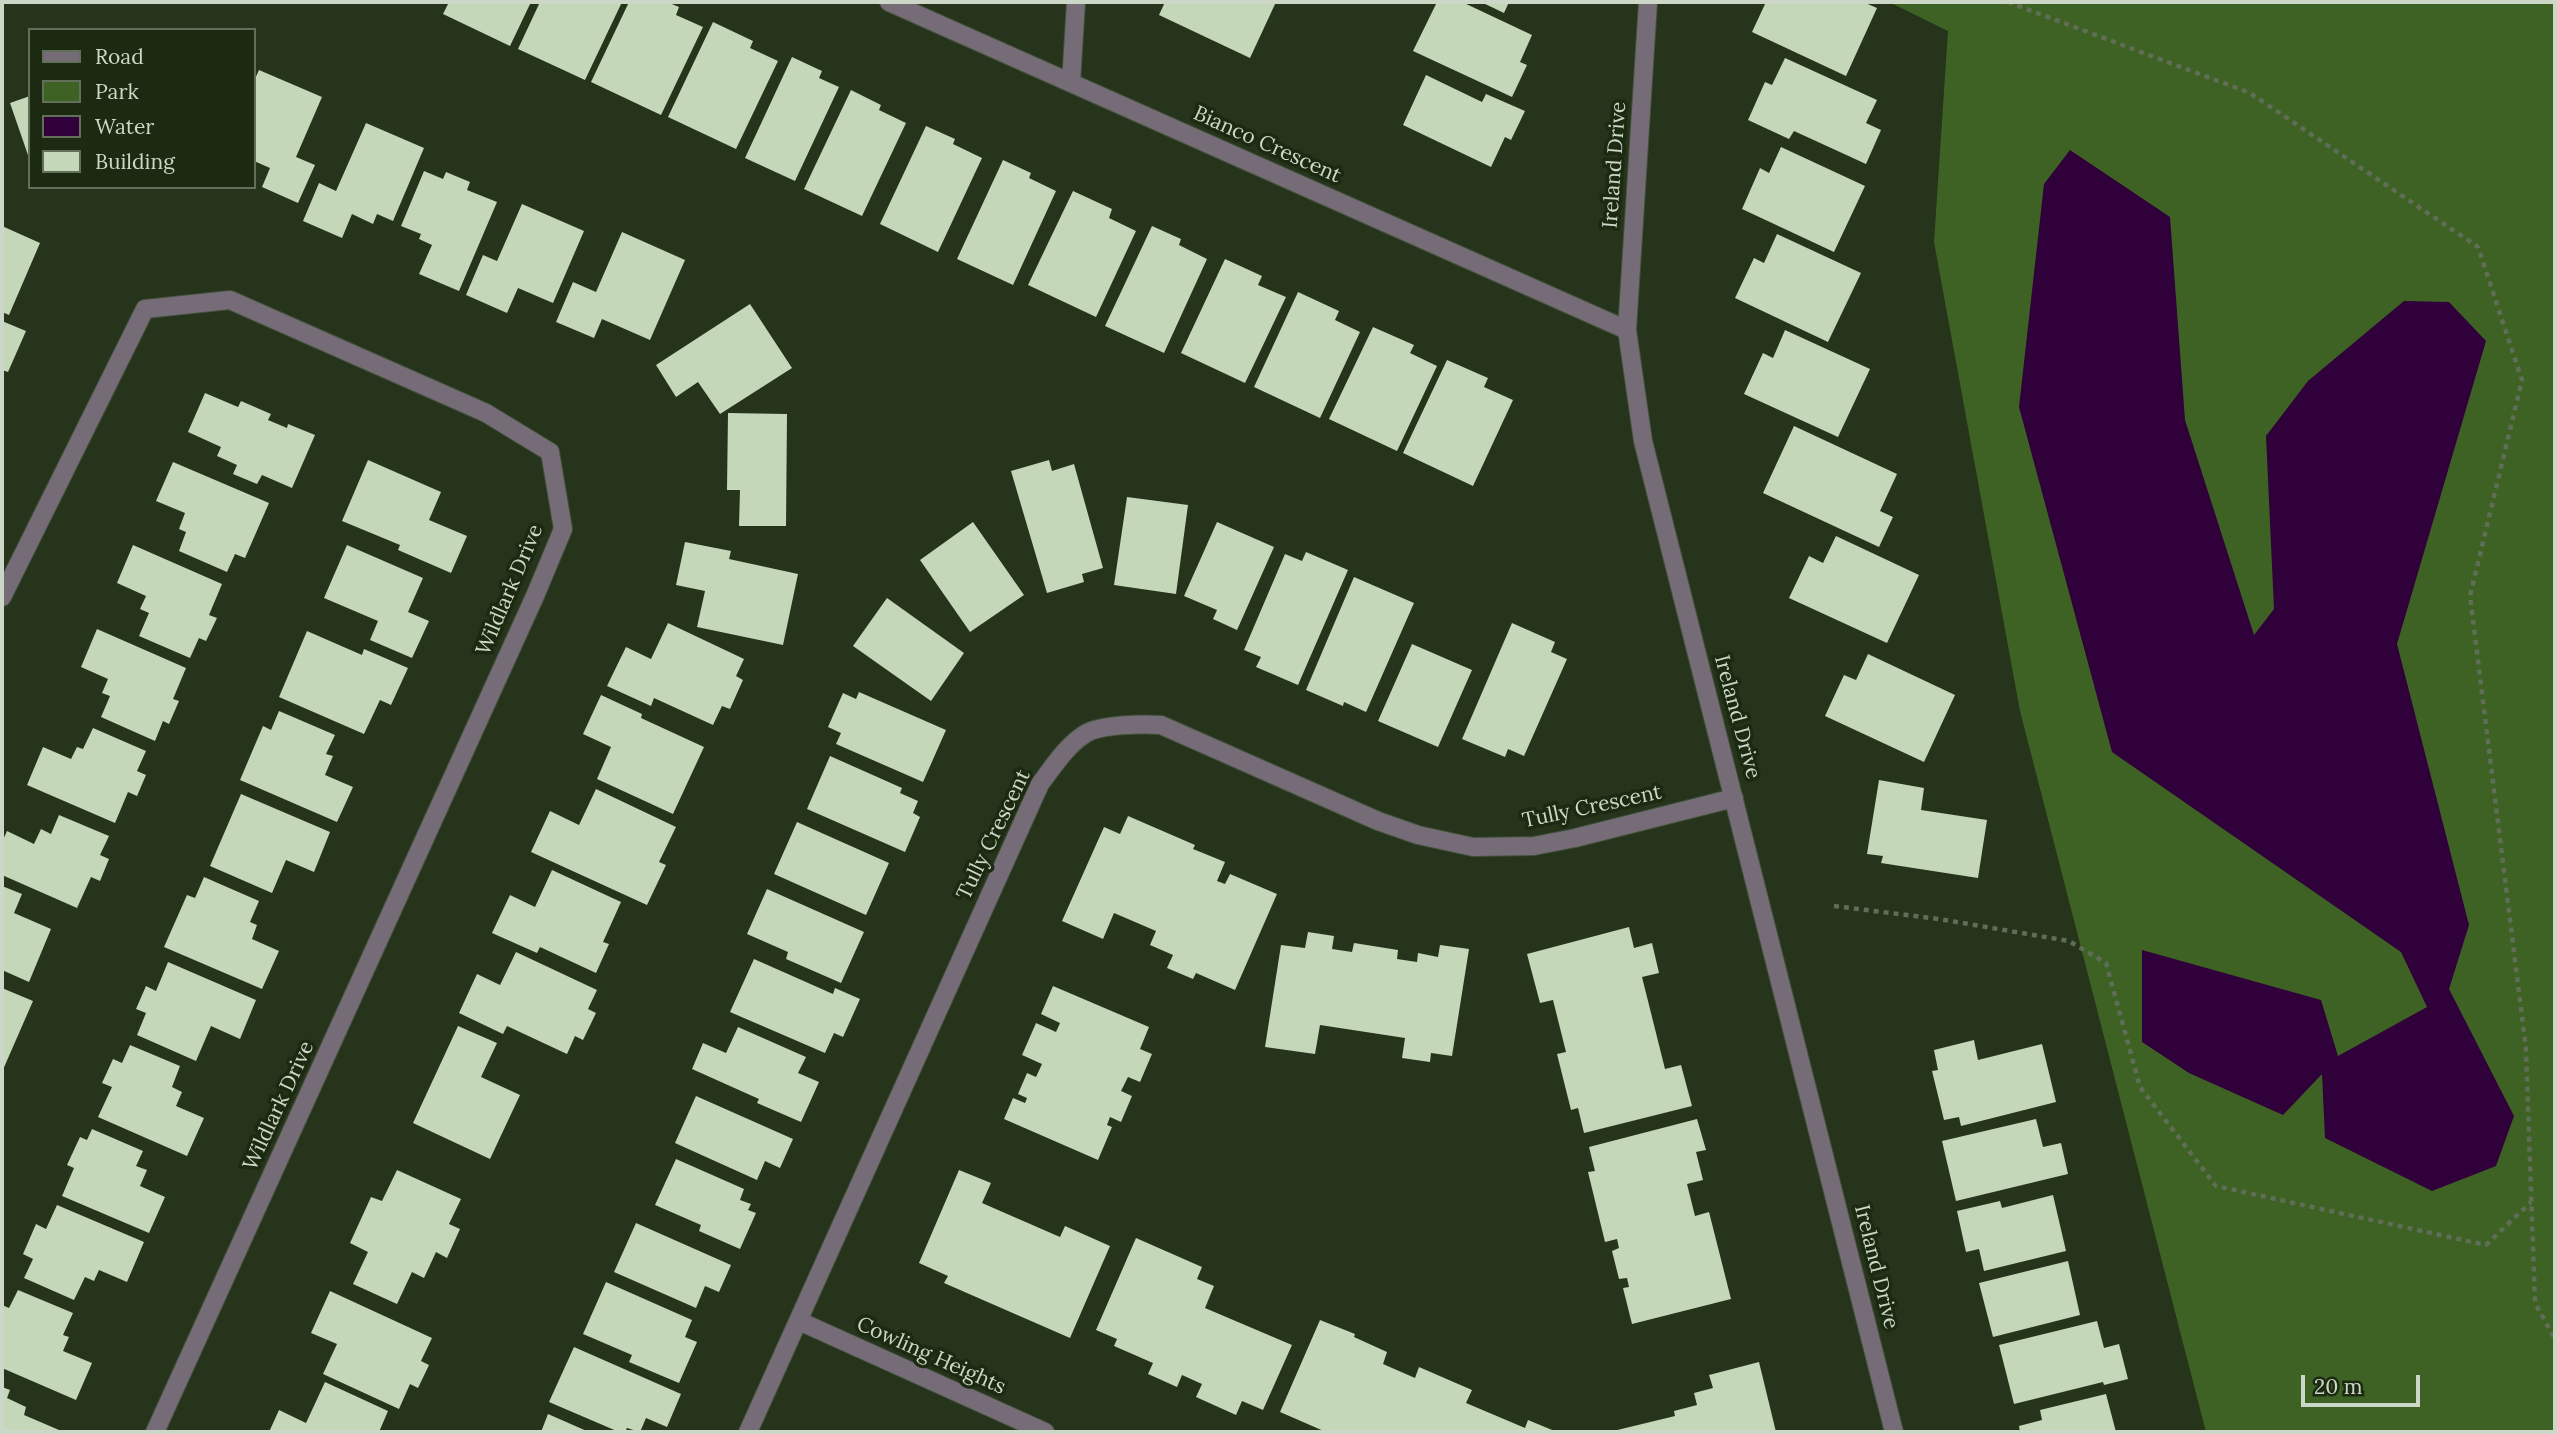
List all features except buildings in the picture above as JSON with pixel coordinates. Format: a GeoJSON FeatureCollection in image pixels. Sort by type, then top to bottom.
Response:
{"type":"FeatureCollection","features":[{"type":"Feature","properties":{"kind":"street","name":"Bianco Crescent"},"geometry":{"type":"LineString","coordinates":[[889,2],[1628,330]]}},
{"type":"Feature","properties":{"kind":"street"},"geometry":{"type":"LineString","coordinates":[[1071,83],[1076,2]]}},
{"type":"Feature","properties":{"kind":"street","name":"Ireland Drive"},"geometry":{"type":"LineString","coordinates":[[1648,2],[1628,330],[1646,454],[1894,1432]]}},
{"type":"Feature","properties":{"kind":"street","name":"Wildlark Drive"},"geometry":{"type":"LineString","coordinates":[[2,597],[145,309],[230,300],[486,413],[550,452],[563,530],[155,1432]]}},
{"type":"Feature","properties":{"kind":"street","name":"Tully Crescent"},"geometry":{"type":"LineString","coordinates":[[748,1432],[1040,784],[1067,750],[1086,732],[1132,723],[1161,725],[1378,821],[1418,835],[1473,847],[1534,846],[1734,798]]}},
{"type":"Feature","properties":{"kind":"street","name":"Cowling Heights"},"geometry":{"type":"LineString","coordinates":[[799,1321],[1045,1432]]}},
{"type":"Feature","properties":{"kind":"path"},"geometry":{"type":"LineString","coordinates":[[2008,2],[2250,93],[2478,247],[2522,380],[2470,596],[2526,1049],[2535,1303],[2555,1339]]}},
{"type":"Feature","properties":{"kind":"path"},"geometry":{"type":"LineString","coordinates":[[1834,906],[1939,919],[2069,941],[2106,963],[2140,1087],[2216,1186],[2486,1245],[2531,1202]]}},
{"type":"Feature","properties":{"kind":"green space"},"geometry":{"type":"Polygon","coordinates":[[[1889,2],[2555,2],[2555,1432],[2206,1432],[2020,711],[1934,242],[1948,31],[1889,2]]]}},
{"type":"Feature","properties":{"kind":"water"},"geometry":{"type":"Polygon","coordinates":[[[2070,150],[2170,217],[2185,420],[2254,635],[2274,609],[2266,436],[2308,381],[2404,301],[2449,302],[2486,341],[2397,644],[2469,925],[2449,989],[2514,1116],[2496,1166],[2432,1191],[2325,1138],[2322,1074],[2283,1115],[2189,1073],[2142,1042],[2142,950],[2321,1000],[2338,1056],[2427,1007],[2401,952],[2112,752],[2019,407],[2044,184],[2070,150]]]}}]}
